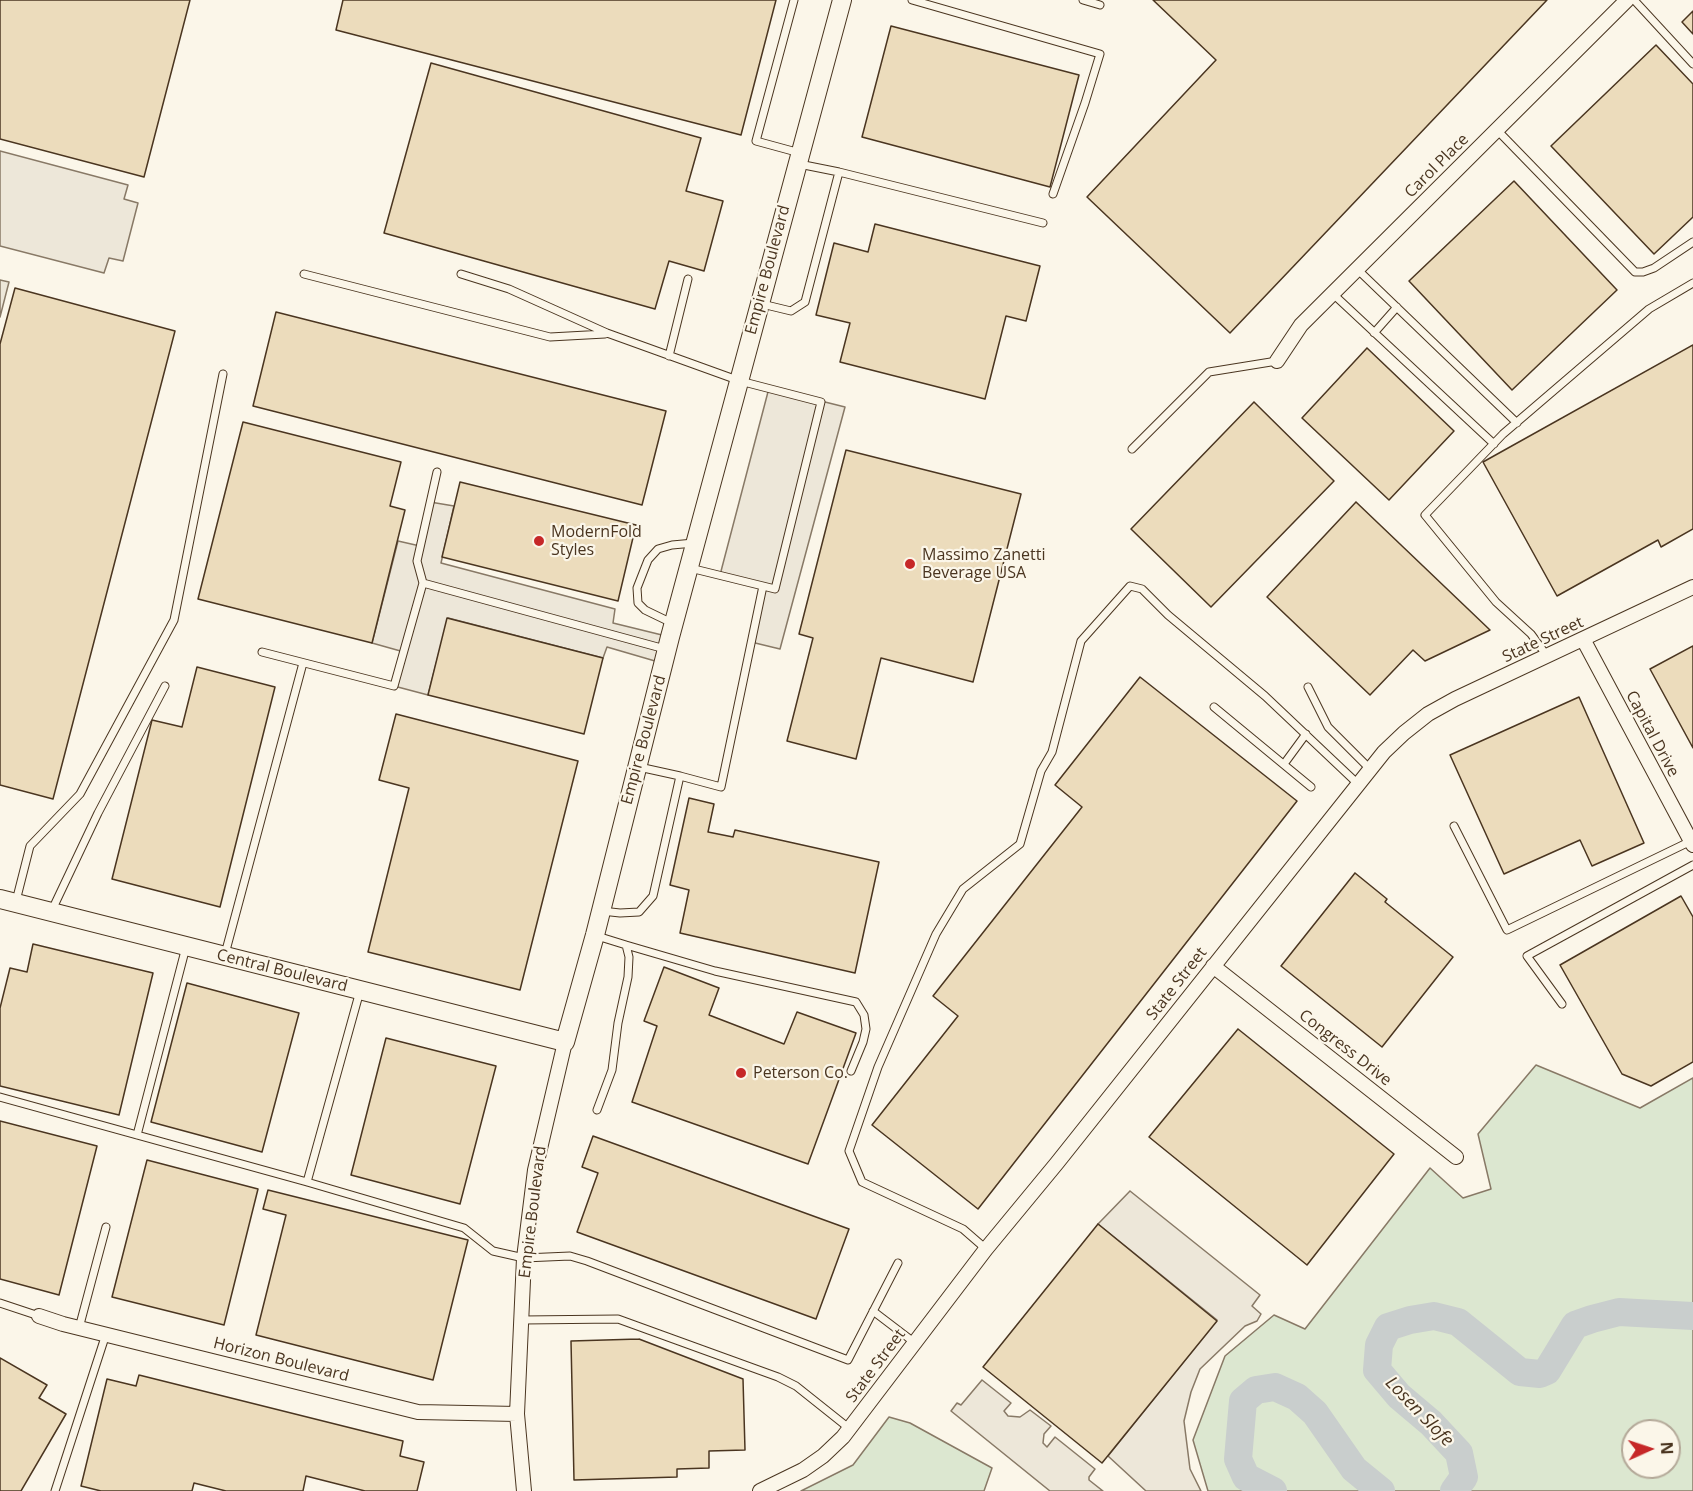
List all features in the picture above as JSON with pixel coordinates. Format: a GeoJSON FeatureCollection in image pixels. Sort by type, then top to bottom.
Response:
{"type":"FeatureCollection","features":[{"type":"Feature","properties":{"kind":"street","name":"Empire Boulevard"},"geometry":{"type":"LineString","coordinates":[[524,1491],[518,1414],[524,1258],[535,1170],[565,1042],[595,935],[636,766],[842,0]]}},
{"type":"Feature","properties":{"kind":"street","name":"Carol Place"},"geometry":{"type":"LineString","coordinates":[[1277,362],[1301,325],[1627,0]]}},
{"type":"Feature","properties":{"kind":"street","name":"State Street"},"geometry":{"type":"LineString","coordinates":[[760,1491],[803,1470],[823,1456],[850,1429],[986,1249],[1370,769],[1404,733],[1428,714],[1455,699],[1693,587]]}},
{"type":"Feature","properties":{"kind":"street","name":"Capital Drive"},"geometry":{"type":"LineString","coordinates":[[1583,639],[1692,843]]}},
{"type":"Feature","properties":{"kind":"street","name":"Central Boulevard"},"geometry":{"type":"LineString","coordinates":[[8,901],[565,1042]]}},
{"type":"Feature","properties":{"kind":"street","name":"Congress Drive"},"geometry":{"type":"LineString","coordinates":[[1213,966],[1456,1157]]}},
{"type":"Feature","properties":{"kind":"street","name":"Horizon Boulevard"},"geometry":{"type":"LineString","coordinates":[[39,1316],[79,1328],[418,1412],[518,1414]]}},
{"type":"Feature","properties":{"kind":"lane"},"geometry":{"type":"LineString","coordinates":[[794,0],[756,141],[838,172],[1043,223]]}},
{"type":"Feature","properties":{"kind":"lane"},"geometry":{"type":"LineString","coordinates":[[912,0],[1100,54],[1053,194]]}},
{"type":"Feature","properties":{"kind":"lane"},"geometry":{"type":"LineString","coordinates":[[1083,0],[1100,5]]}},
{"type":"Feature","properties":{"kind":"lane"},"geometry":{"type":"LineString","coordinates":[[1634,0],[1693,64]]}},
{"type":"Feature","properties":{"kind":"lane"},"geometry":{"type":"LineString","coordinates":[[1497,130],[1635,272],[1654,268],[1693,242]]}},
{"type":"Feature","properties":{"kind":"lane"},"geometry":{"type":"LineString","coordinates":[[760,303],[792,311],[805,302],[838,172]]}},
{"type":"Feature","properties":{"kind":"lane"},"geometry":{"type":"LineString","coordinates":[[1357,269],[1517,423]]}},
{"type":"Feature","properties":{"kind":"lane"},"geometry":{"type":"LineString","coordinates":[[304,274],[550,337],[607,333]]}},
{"type":"Feature","properties":{"kind":"lane"},"geometry":{"type":"LineString","coordinates":[[461,274],[509,289],[607,333],[669,356],[740,381],[821,402],[775,589],[690,567]]}},
{"type":"Feature","properties":{"kind":"lane"},"geometry":{"type":"LineString","coordinates":[[669,356],[688,279]]}},
{"type":"Feature","properties":{"kind":"lane"},"geometry":{"type":"LineString","coordinates":[[1547,656],[1531,634],[1496,602],[1425,515],[1517,423],[1649,309],[1693,283]]}},
{"type":"Feature","properties":{"kind":"lane"},"geometry":{"type":"LineString","coordinates":[[1332,293],[1494,444]]}},
{"type":"Feature","properties":{"kind":"lane"},"geometry":{"type":"LineString","coordinates":[[1374,333],[1397,307]]}},
{"type":"Feature","properties":{"kind":"lane"},"geometry":{"type":"LineString","coordinates":[[1132,449],[1209,372],[1277,362]]}},
{"type":"Feature","properties":{"kind":"lane"},"geometry":{"type":"LineString","coordinates":[[8,901],[30,846],[80,794],[174,620],[223,374]]}},
{"type":"Feature","properties":{"kind":"lane"},"geometry":{"type":"LineString","coordinates":[[262,652],[394,686],[423,583],[417,561],[437,472]]}},
{"type":"Feature","properties":{"kind":"lane"},"geometry":{"type":"LineString","coordinates":[[674,624],[645,610],[638,603],[637,588],[648,560],[658,549],[672,544],[697,543]]}},
{"type":"Feature","properties":{"kind":"lane"},"geometry":{"type":"LineString","coordinates":[[423,583],[668,650]]}},
{"type":"Feature","properties":{"kind":"lane"},"geometry":{"type":"LineString","coordinates":[[636,766],[721,787],[763,586]]}},
{"type":"Feature","properties":{"kind":"lane"},"geometry":{"type":"LineString","coordinates":[[986,1249],[963,1229],[862,1182],[849,1151],[878,1067],[936,934],[963,889],[1020,844],[1041,771],[1052,752],[1081,641],[1130,586],[1142,589],[1168,615],[1265,696],[1358,784]]}},
{"type":"Feature","properties":{"kind":"lane"},"geometry":{"type":"LineString","coordinates":[[224,957],[303,663]]}},
{"type":"Feature","properties":{"kind":"lane"},"geometry":{"type":"LineString","coordinates":[[51,913],[98,813],[165,686]]}},
{"type":"Feature","properties":{"kind":"lane"},"geometry":{"type":"LineString","coordinates":[[1308,687],[1328,727],[1370,769]]}},
{"type":"Feature","properties":{"kind":"lane"},"geometry":{"type":"LineString","coordinates":[[1214,707],[1311,787]]}},
{"type":"Feature","properties":{"kind":"lane"},"geometry":{"type":"LineString","coordinates":[[1284,764],[1306,734]]}},
{"type":"Feature","properties":{"kind":"lane"},"geometry":{"type":"LineString","coordinates":[[600,911],[639,912],[653,896],[680,776]]}},
{"type":"Feature","properties":{"kind":"lane"},"geometry":{"type":"LineString","coordinates":[[1454,826],[1507,930],[1692,843]]}},
{"type":"Feature","properties":{"kind":"lane"},"geometry":{"type":"LineString","coordinates":[[1562,1004],[1527,956],[1693,865]]}},
{"type":"Feature","properties":{"kind":"lane"},"geometry":{"type":"LineString","coordinates":[[595,935],[715,971],[856,1002],[864,1015],[866,1029],[851,1071]]}},
{"type":"Feature","properties":{"kind":"lane"},"geometry":{"type":"LineString","coordinates":[[597,1110],[612,1070],[618,1023],[628,977],[629,957],[626,945]]}},
{"type":"Feature","properties":{"kind":"lane"},"geometry":{"type":"LineString","coordinates":[[137,1134],[186,947]]}},
{"type":"Feature","properties":{"kind":"lane"},"geometry":{"type":"LineString","coordinates":[[307,1182],[360,991]]}},
{"type":"Feature","properties":{"kind":"lane"},"geometry":{"type":"LineString","coordinates":[[0,1097],[464,1228],[493,1251],[524,1258],[570,1256],[587,1261],[848,1360],[897,1263]]}},
{"type":"Feature","properties":{"kind":"lane"},"geometry":{"type":"LineString","coordinates":[[79,1328],[106,1227]]}},
{"type":"Feature","properties":{"kind":"lane"},"geometry":{"type":"LineString","coordinates":[[0,1303],[39,1316]]}},
{"type":"Feature","properties":{"kind":"lane"},"geometry":{"type":"LineString","coordinates":[[873,1311],[915,1343]]}},
{"type":"Feature","properties":{"kind":"lane"},"geometry":{"type":"LineString","coordinates":[[523,1320],[618,1319],[778,1377],[796,1386],[850,1429]]}},
{"type":"Feature","properties":{"kind":"lane"},"geometry":{"type":"LineString","coordinates":[[55,1491],[106,1334]]}},
{"type":"Feature","properties":{"kind":"green space"},"geometry":{"type":"Polygon","coordinates":[[[1536,1065],[1640,1108],[1693,1078],[1693,1491],[1208,1491],[1193,1440],[1225,1356],[1274,1315],[1305,1329],[1430,1168],[1463,1198],[1491,1189],[1478,1134],[1536,1065]]]}},
{"type":"Feature","properties":{"kind":"green space"},"geometry":{"type":"Polygon","coordinates":[[[889,1417],[910,1423],[992,1468],[984,1491],[801,1491],[853,1465],[889,1417]]]}},
{"type":"Feature","properties":{"kind":"shaded area"},"geometry":{"type":"Polygon","coordinates":[[[0,151],[128,185],[124,199],[138,203],[123,261],[109,258],[104,273],[0,246],[0,151]]]}},
{"type":"Feature","properties":{"kind":"shaded area"},"geometry":{"type":"Polygon","coordinates":[[[0,280],[9,282],[0,317],[0,280]]]}},
{"type":"Feature","properties":{"kind":"shaded area"},"geometry":{"type":"Polygon","coordinates":[[[769,388],[845,407],[780,649],[751,642],[763,586],[720,575],[769,388]]]}},
{"type":"Feature","properties":{"kind":"shaded area"},"geometry":{"type":"Polygon","coordinates":[[[430,502],[454,506],[441,563],[615,609],[613,623],[662,635],[655,661],[607,647],[603,658],[448,618],[428,695],[394,686],[404,652],[372,643],[398,541],[420,546],[430,502]]]}},
{"type":"Feature","properties":{"kind":"shaded area"},"geometry":{"type":"Polygon","coordinates":[[[1130,1191],[1260,1295],[1252,1306],[1261,1314],[1257,1321],[1245,1326],[1200,1369],[1191,1392],[1184,1421],[1190,1469],[1201,1491],[1146,1491],[1108,1456],[1217,1320],[1098,1224],[1130,1191]]]}},
{"type":"Feature","properties":{"kind":"shaded area"},"geometry":{"type":"Polygon","coordinates":[[[982,1380],[1011,1403],[1004,1411],[1008,1416],[1020,1417],[1030,1410],[1051,1426],[1044,1434],[1043,1443],[1047,1447],[1055,1437],[1095,1469],[1089,1480],[1103,1491],[1050,1491],[951,1411],[957,1403],[961,1405],[982,1380]]]}},
{"type":"Feature","properties":{"kind":"building"},"geometry":{"type":"Polygon","coordinates":[[[0,0],[190,0],[144,177],[0,139],[0,0]]]}},
{"type":"Feature","properties":{"kind":"building"},"geometry":{"type":"Polygon","coordinates":[[[343,0],[776,0],[741,135],[336,30],[343,0]]]}},
{"type":"Feature","properties":{"kind":"building"},"geometry":{"type":"Polygon","coordinates":[[[1153,0],[1547,0],[1230,333],[1087,197],[1216,60],[1153,0]]]}},
{"type":"Feature","properties":{"kind":"building"},"geometry":{"type":"Polygon","coordinates":[[[1693,11],[1693,34],[1682,22],[1693,11]]]}},
{"type":"Feature","properties":{"kind":"building"},"geometry":{"type":"Polygon","coordinates":[[[891,26],[1079,75],[1050,187],[862,137],[891,26]]]}},
{"type":"Feature","properties":{"kind":"building"},"geometry":{"type":"Polygon","coordinates":[[[1656,45],[1693,84],[1693,217],[1654,254],[1551,146],[1656,45]]]}},
{"type":"Feature","properties":{"kind":"building"},"geometry":{"type":"Polygon","coordinates":[[[431,63],[701,138],[686,191],[723,201],[704,271],[669,261],[655,309],[384,233],[431,63]]]}},
{"type":"Feature","properties":{"kind":"building"},"geometry":{"type":"Polygon","coordinates":[[[1514,181],[1617,290],[1512,390],[1409,281],[1514,181]]]}},
{"type":"Feature","properties":{"kind":"building"},"geometry":{"type":"Polygon","coordinates":[[[875,224],[1040,266],[1026,321],[1006,316],[985,399],[840,362],[850,323],[816,315],[834,243],[868,252],[875,224]]]}},
{"type":"Feature","properties":{"kind":"building"},"geometry":{"type":"Polygon","coordinates":[[[15,288],[175,331],[53,799],[0,785],[0,344],[15,288]]]}},
{"type":"Feature","properties":{"kind":"building"},"geometry":{"type":"Polygon","coordinates":[[[276,312],[666,411],[642,505],[253,406],[276,312]]]}},
{"type":"Feature","properties":{"kind":"building"},"geometry":{"type":"Polygon","coordinates":[[[1693,345],[1693,529],[1661,547],[1658,540],[1557,596],[1483,462],[1693,345]]]}},
{"type":"Feature","properties":{"kind":"building"},"geometry":{"type":"Polygon","coordinates":[[[1367,348],[1454,431],[1389,500],[1302,418],[1367,348]]]}},
{"type":"Feature","properties":{"kind":"building"},"geometry":{"type":"Polygon","coordinates":[[[1254,402],[1334,481],[1211,607],[1131,529],[1254,402]]]}},
{"type":"Feature","properties":{"kind":"building"},"geometry":{"type":"Polygon","coordinates":[[[243,422],[401,462],[390,506],[405,510],[372,643],[198,599],[243,422]]]}},
{"type":"Feature","properties":{"kind":"building","name":"Massimo Zanetti Beverage USA"},"geometry":{"type":"Polygon","coordinates":[[[846,450],[1021,494],[973,682],[881,658],[856,759],[787,741],[813,638],[799,634],[846,450]]]}},
{"type":"Feature","properties":{"kind":"building","name":"ModernFold Styles"},"geometry":{"type":"Polygon","coordinates":[[[460,482],[636,525],[618,601],[442,557],[460,482]]]}},
{"type":"Feature","properties":{"kind":"building"},"geometry":{"type":"Polygon","coordinates":[[[1356,502],[1490,630],[1425,661],[1413,650],[1370,695],[1267,597],[1356,502]]]}},
{"type":"Feature","properties":{"kind":"building"},"geometry":{"type":"Polygon","coordinates":[[[447,618],[603,658],[584,734],[428,695],[447,618]]]}},
{"type":"Feature","properties":{"kind":"building"},"geometry":{"type":"Polygon","coordinates":[[[1693,646],[1693,748],[1650,669],[1693,646]]]}},
{"type":"Feature","properties":{"kind":"building"},"geometry":{"type":"Polygon","coordinates":[[[197,667],[275,687],[220,907],[112,879],[152,720],[182,727],[197,667]]]}},
{"type":"Feature","properties":{"kind":"building"},"geometry":{"type":"Polygon","coordinates":[[[1140,677],[1297,801],[978,1209],[872,1125],[958,1016],[933,996],[1082,807],[1055,785],[1140,677]]]}},
{"type":"Feature","properties":{"kind":"building"},"geometry":{"type":"Polygon","coordinates":[[[1579,697],[1644,843],[1592,866],[1580,840],[1504,874],[1450,755],[1579,697]]]}},
{"type":"Feature","properties":{"kind":"building"},"geometry":{"type":"Polygon","coordinates":[[[396,714],[578,761],[520,990],[368,952],[409,788],[379,780],[396,714]]]}},
{"type":"Feature","properties":{"kind":"building"},"geometry":{"type":"Polygon","coordinates":[[[689,798],[714,804],[708,832],[733,837],[735,830],[879,862],[855,973],[680,933],[689,890],[670,885],[689,798]]]}},
{"type":"Feature","properties":{"kind":"building"},"geometry":{"type":"Polygon","coordinates":[[[1355,873],[1387,899],[1385,902],[1453,957],[1382,1047],[1281,966],[1355,873]]]}},
{"type":"Feature","properties":{"kind":"building"},"geometry":{"type":"Polygon","coordinates":[[[1681,896],[1693,917],[1693,1062],[1651,1086],[1622,1074],[1560,965],[1681,896]]]}},
{"type":"Feature","properties":{"kind":"building"},"geometry":{"type":"Polygon","coordinates":[[[33,944],[153,973],[119,1115],[0,1086],[0,1008],[10,968],[27,972],[33,944]]]}},
{"type":"Feature","properties":{"kind":"building","name":"Peterson Co."},"geometry":{"type":"Polygon","coordinates":[[[664,967],[719,988],[709,1015],[784,1044],[797,1012],[856,1033],[808,1164],[632,1102],[657,1026],[644,1021],[664,967]]]}},
{"type":"Feature","properties":{"kind":"building"},"geometry":{"type":"Polygon","coordinates":[[[187,983],[299,1013],[262,1152],[151,1122],[187,983]]]}},
{"type":"Feature","properties":{"kind":"building"},"geometry":{"type":"Polygon","coordinates":[[[1238,1029],[1394,1154],[1307,1265],[1149,1137],[1238,1029]]]}},
{"type":"Feature","properties":{"kind":"building"},"geometry":{"type":"Polygon","coordinates":[[[386,1038],[496,1066],[460,1204],[351,1175],[386,1038]]]}},
{"type":"Feature","properties":{"kind":"building"},"geometry":{"type":"Polygon","coordinates":[[[0,1121],[97,1146],[59,1295],[0,1279],[0,1121]]]}},
{"type":"Feature","properties":{"kind":"building"},"geometry":{"type":"Polygon","coordinates":[[[593,1136],[849,1229],[816,1319],[577,1232],[598,1173],[582,1167],[593,1136]]]}},
{"type":"Feature","properties":{"kind":"building"},"geometry":{"type":"Polygon","coordinates":[[[147,1160],[258,1189],[224,1325],[112,1297],[147,1160]]]}},
{"type":"Feature","properties":{"kind":"building"},"geometry":{"type":"Polygon","coordinates":[[[268,1190],[468,1240],[433,1380],[256,1335],[286,1215],[263,1209],[268,1190]]]}},
{"type":"Feature","properties":{"kind":"building"},"geometry":{"type":"Polygon","coordinates":[[[1098,1224],[1217,1321],[1102,1463],[983,1367],[1098,1224]]]}},
{"type":"Feature","properties":{"kind":"building"},"geometry":{"type":"Polygon","coordinates":[[[639,1339],[743,1379],[745,1450],[709,1451],[709,1468],[677,1469],[677,1477],[574,1480],[571,1341],[639,1339]]]}},
{"type":"Feature","properties":{"kind":"building"},"geometry":{"type":"Polygon","coordinates":[[[0,1358],[47,1385],[39,1398],[66,1414],[21,1491],[0,1491],[0,1358]]]}},
{"type":"Feature","properties":{"kind":"building"},"geometry":{"type":"Polygon","coordinates":[[[139,1375],[403,1441],[400,1456],[424,1462],[417,1491],[365,1491],[306,1476],[303,1491],[226,1491],[194,1483],[192,1491],[101,1491],[81,1486],[107,1379],[136,1386],[139,1375]]]}},
{"type":"Feature","properties":{"kind":"waterway","name":"Losen Slofe"},"geometry":{"type":"LineString","coordinates":[[1454,1491],[1464,1477],[1459,1453],[1431,1423],[1399,1396],[1377,1370],[1379,1345],[1388,1327],[1434,1316],[1458,1322],[1520,1372],[1540,1374],[1547,1371],[1575,1325],[1619,1312],[1693,1316]]}},
{"type":"Feature","properties":{"kind":"waterway","name":"Losen Slofe"},"geometry":{"type":"LineString","coordinates":[[1273,1491],[1246,1477],[1238,1459],[1243,1401],[1256,1390],[1275,1387],[1297,1397],[1315,1413],[1354,1469],[1381,1491]]}},
{"type":"Feature","properties":{"kind":"place","name":"ModernFold Styles"},"geometry":{"type":"Point","coordinates":[539,541]}},
{"type":"Feature","properties":{"kind":"place","name":"Massimo Zanetti Beverage USA"},"geometry":{"type":"Point","coordinates":[910,564]}},
{"type":"Feature","properties":{"kind":"place","name":"Peterson Co."},"geometry":{"type":"Point","coordinates":[741,1073]}}]}
